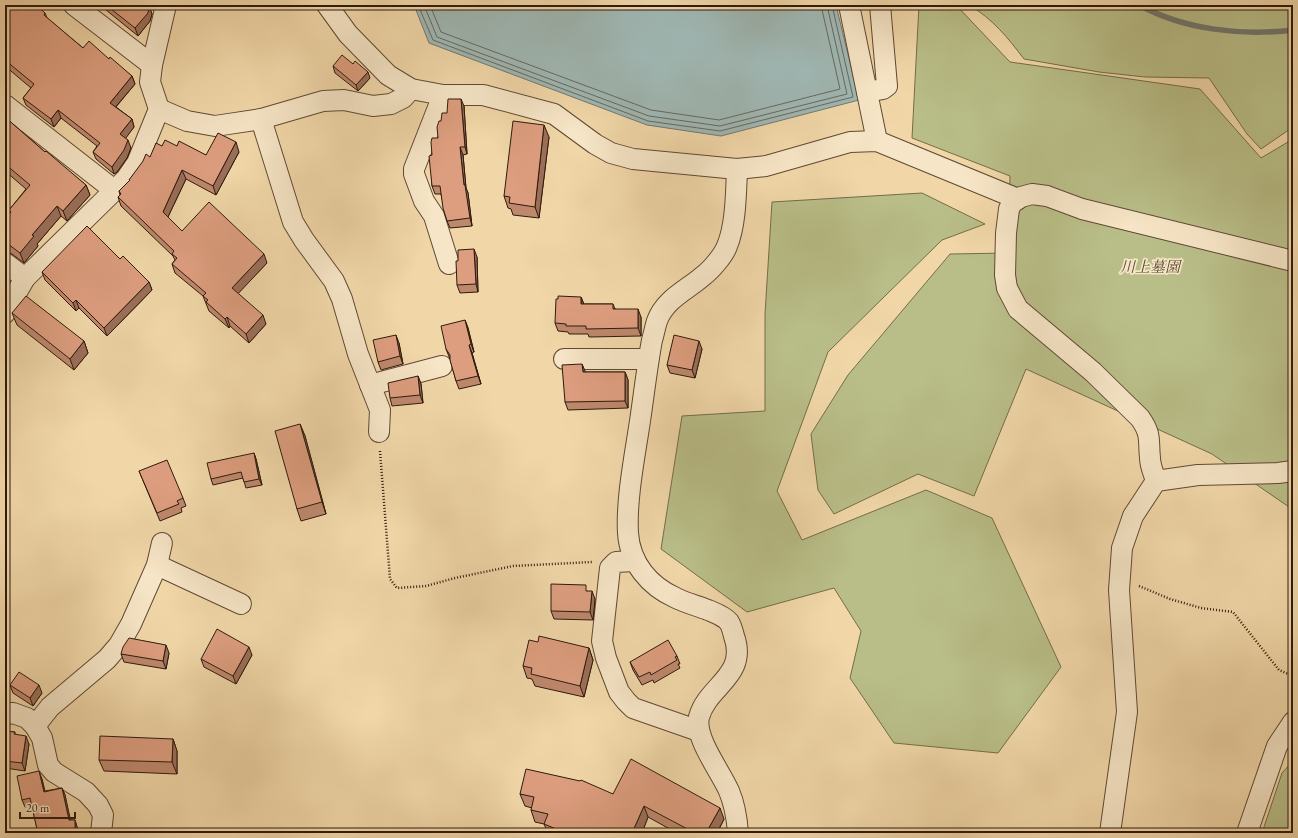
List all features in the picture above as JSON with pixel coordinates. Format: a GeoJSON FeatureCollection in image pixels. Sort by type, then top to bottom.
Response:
{"type":"FeatureCollection","features":[{"type":"Feature","properties":{"kind":"street"},"geometry":{"type":"LineString","coordinates":[[74,5],[152,65]]}},
{"type":"Feature","properties":{"kind":"street"},"geometry":{"type":"LineString","coordinates":[[5,312],[25,278],[126,179],[137,163],[159,109],[150,82],[152,65],[166,5]]}},
{"type":"Feature","properties":{"kind":"street"},"geometry":{"type":"LineString","coordinates":[[327,5],[348,34],[388,75],[411,89],[443,95],[483,95],[554,114],[595,144],[611,153],[632,159],[737,169],[766,166],[850,142],[877,141],[1018,198]]}},
{"type":"Feature","properties":{"kind":"street"},"geometry":{"type":"LineString","coordinates":[[849,5],[877,141]]}},
{"type":"Feature","properties":{"kind":"street"},"geometry":{"type":"LineString","coordinates":[[867,92],[883,89],[887,86],[880,5]]}},
{"type":"Feature","properties":{"kind":"street"},"geometry":{"type":"LineString","coordinates":[[159,109],[186,121],[215,126],[261,119],[324,101],[344,100],[373,106],[391,104],[403,98],[411,89]]}},
{"type":"Feature","properties":{"kind":"street"},"geometry":{"type":"LineString","coordinates":[[443,95],[414,169],[414,174],[424,201],[434,216],[449,264]]}},
{"type":"Feature","properties":{"kind":"street"},"geometry":{"type":"LineString","coordinates":[[5,105],[114,190]]}},
{"type":"Feature","properties":{"kind":"street"},"geometry":{"type":"LineString","coordinates":[[261,119],[293,222],[304,240],[334,281],[342,299],[358,354],[380,410],[379,432]]}},
{"type":"Feature","properties":{"kind":"street"},"geometry":{"type":"LineString","coordinates":[[625,561],[629,504],[648,359],[657,321],[667,304],[685,288],[704,276],[727,246],[733,222],[737,169]]}},
{"type":"Feature","properties":{"kind":"street"},"geometry":{"type":"LineString","coordinates":[[1156,481],[1150,460],[1150,437],[1146,426],[1140,418],[1093,372],[1018,309],[1012,298],[1007,288],[1005,276],[1006,233],[1009,209],[1012,203],[1018,198],[1032,194],[1047,196],[1082,208],[1293,261]]}},
{"type":"Feature","properties":{"kind":"street"},"geometry":{"type":"LineString","coordinates":[[5,263],[25,278]]}},
{"type":"Feature","properties":{"kind":"street"},"geometry":{"type":"LineString","coordinates":[[564,359],[648,359]]}},
{"type":"Feature","properties":{"kind":"street"},"geometry":{"type":"LineString","coordinates":[[370,385],[442,366]]}},
{"type":"Feature","properties":{"kind":"street"},"geometry":{"type":"LineString","coordinates":[[1110,833],[1127,712],[1119,578],[1122,548],[1128,526],[1133,516],[1156,481],[1198,475],[1278,473],[1293,471]]}},
{"type":"Feature","properties":{"kind":"street"},"geometry":{"type":"LineString","coordinates":[[35,726],[50,707],[107,659],[119,645],[131,624],[157,565],[162,543]]}},
{"type":"Feature","properties":{"kind":"street"},"geometry":{"type":"LineString","coordinates":[[625,561],[643,574],[658,588],[676,598],[701,606],[721,616],[729,622],[736,641],[737,657],[733,670],[705,704],[699,718],[700,731],[705,744],[729,790],[735,805],[738,833]]}},
{"type":"Feature","properties":{"kind":"street"},"geometry":{"type":"LineString","coordinates":[[625,561],[610,568],[602,641],[606,658],[619,692],[633,708],[700,731]]}},
{"type":"Feature","properties":{"kind":"street"},"geometry":{"type":"LineString","coordinates":[[157,565],[241,604]]}},
{"type":"Feature","properties":{"kind":"street"},"geometry":{"type":"LineString","coordinates":[[5,714],[13,713],[27,718],[35,726],[42,738],[48,765],[54,772],[86,792],[98,805],[103,815],[101,833]]}},
{"type":"Feature","properties":{"kind":"street"},"geometry":{"type":"LineString","coordinates":[[1247,833],[1277,746],[1293,722]]}},
{"type":"Feature","properties":{"kind":"path"},"geometry":{"type":"LineString","coordinates":[[379,432],[390,579],[397,588],[426,586],[455,578],[513,566],[586,563],[607,560],[625,561]]}},
{"type":"Feature","properties":{"kind":"path"},"geometry":{"type":"LineString","coordinates":[[1119,578],[1170,599],[1201,608],[1233,612],[1279,670],[1293,676]]}},
{"type":"Feature","properties":{"kind":"green space","name":"川上墓園"},"geometry":{"type":"Polygon","coordinates":[[[919,5],[956,5],[1010,62],[1200,89],[1261,158],[1293,139],[1293,507],[1289,507],[1212,454],[1026,369],[974,496],[918,474],[834,514],[818,490],[811,434],[848,375],[950,254],[1008,253],[1010,176],[912,138],[919,5]]]}},
{"type":"Feature","properties":{"kind":"green space"},"geometry":{"type":"Polygon","coordinates":[[[969,5],[1293,5],[1293,127],[1261,149],[1247,134],[1209,78],[1145,77],[1099,72],[1024,59],[1006,36],[993,23],[978,10],[969,5]]]}},
{"type":"Feature","properties":{"kind":"green space"},"geometry":{"type":"Polygon","coordinates":[[[922,193],[985,224],[942,240],[828,352],[777,491],[802,540],[926,490],[992,518],[1061,667],[998,753],[894,743],[850,678],[861,631],[834,588],[747,612],[661,549],[682,416],[765,411],[765,314],[772,202],[922,193]]]}},
{"type":"Feature","properties":{"kind":"green space"},"geometry":{"type":"Polygon","coordinates":[[[1293,761],[1293,833],[1262,833],[1282,773],[1293,761]]]}},
{"type":"Feature","properties":{"kind":"water"},"geometry":{"type":"Polygon","coordinates":[[[414,5],[836,5],[859,100],[721,136],[647,125],[429,43],[414,5]]]}},
{"type":"Feature","properties":{"kind":"building"},"geometry":{"type":"Polygon","coordinates":[[[5,5],[36,5],[45,13],[44,15],[83,48],[89,41],[109,59],[110,57],[132,76],[110,103],[132,119],[120,134],[128,140],[124,150],[112,167],[93,152],[100,143],[58,110],[51,119],[23,98],[34,84],[5,60],[5,5]]]}},
{"type":"Feature","properties":{"kind":"building"},"geometry":{"type":"Polygon","coordinates":[[[106,5],[149,6],[148,13],[135,28],[106,5]]]}},
{"type":"Feature","properties":{"kind":"building"},"geometry":{"type":"Polygon","coordinates":[[[342,55],[353,64],[355,61],[368,72],[356,85],[333,66],[342,55]]]}},
{"type":"Feature","properties":{"kind":"building"},"geometry":{"type":"Polygon","coordinates":[[[448,99],[461,99],[465,147],[460,147],[464,185],[470,218],[447,221],[443,208],[440,186],[432,186],[429,156],[432,155],[432,138],[438,138],[437,127],[439,121],[441,121],[442,113],[447,113],[448,99]]]}},
{"type":"Feature","properties":{"kind":"building"},"geometry":{"type":"Polygon","coordinates":[[[5,117],[86,185],[63,211],[57,206],[32,235],[34,236],[20,253],[5,243],[5,231],[8,227],[5,225],[5,219],[11,212],[9,210],[30,185],[5,164],[5,117]]]}},
{"type":"Feature","properties":{"kind":"building"},"geometry":{"type":"Polygon","coordinates":[[[513,121],[544,125],[535,207],[509,203],[510,197],[504,196],[513,121]]]}},
{"type":"Feature","properties":{"kind":"building"},"geometry":{"type":"Polygon","coordinates":[[[218,133],[236,142],[213,186],[182,170],[163,212],[182,231],[209,202],[264,254],[232,288],[263,315],[246,334],[227,317],[225,319],[206,302],[208,300],[203,296],[206,293],[172,264],[177,258],[172,254],[174,251],[118,197],[121,194],[119,191],[130,180],[146,154],[150,157],[156,143],[162,146],[165,140],[177,146],[179,141],[206,155],[218,133]]]}},
{"type":"Feature","properties":{"kind":"building"},"geometry":{"type":"Polygon","coordinates":[[[87,226],[120,259],[123,256],[149,282],[104,328],[76,300],[73,303],[42,272],[87,226]]]}},
{"type":"Feature","properties":{"kind":"building"},"geometry":{"type":"Polygon","coordinates":[[[474,249],[476,284],[457,285],[456,261],[458,261],[458,250],[474,249]]]}},
{"type":"Feature","properties":{"kind":"building"},"geometry":{"type":"Polygon","coordinates":[[[26,296],[84,341],[70,359],[12,313],[26,296]]]}},
{"type":"Feature","properties":{"kind":"building"},"geometry":{"type":"Polygon","coordinates":[[[558,296],[581,297],[581,304],[613,304],[613,309],[638,309],[638,328],[586,329],[586,326],[566,326],[566,324],[555,323],[556,299],[558,299],[558,296]]]}},
{"type":"Feature","properties":{"kind":"building"},"geometry":{"type":"Polygon","coordinates":[[[465,320],[471,344],[469,345],[478,376],[456,381],[450,355],[446,349],[441,326],[465,320]]]}},
{"type":"Feature","properties":{"kind":"building"},"geometry":{"type":"Polygon","coordinates":[[[396,335],[400,356],[378,362],[373,340],[396,335]]]}},
{"type":"Feature","properties":{"kind":"building"},"geometry":{"type":"Polygon","coordinates":[[[674,335],[699,341],[692,370],[667,365],[674,335]]]}},
{"type":"Feature","properties":{"kind":"building"},"geometry":{"type":"Polygon","coordinates":[[[582,364],[583,372],[625,372],[625,401],[565,402],[562,365],[582,364]]]}},
{"type":"Feature","properties":{"kind":"building"},"geometry":{"type":"Polygon","coordinates":[[[418,376],[420,395],[390,398],[388,383],[418,376]]]}},
{"type":"Feature","properties":{"kind":"building"},"geometry":{"type":"Polygon","coordinates":[[[300,424],[322,502],[297,509],[275,431],[300,424]]]}},
{"type":"Feature","properties":{"kind":"building"},"geometry":{"type":"Polygon","coordinates":[[[254,453],[259,479],[244,482],[241,472],[211,479],[207,463],[254,453]]]}},
{"type":"Feature","properties":{"kind":"building"},"geometry":{"type":"Polygon","coordinates":[[[167,460],[183,498],[177,501],[179,504],[157,513],[139,471],[167,460]]]}},
{"type":"Feature","properties":{"kind":"building"},"geometry":{"type":"Polygon","coordinates":[[[551,584],[586,585],[586,591],[592,591],[590,612],[551,611],[551,584]]]}},
{"type":"Feature","properties":{"kind":"building"},"geometry":{"type":"Polygon","coordinates":[[[217,629],[249,647],[233,676],[201,659],[217,629]]]}},
{"type":"Feature","properties":{"kind":"building"},"geometry":{"type":"Polygon","coordinates":[[[539,636],[589,648],[580,686],[531,674],[532,668],[523,666],[529,640],[538,642],[539,636]]]}},
{"type":"Feature","properties":{"kind":"building"},"geometry":{"type":"Polygon","coordinates":[[[129,638],[166,645],[163,661],[121,654],[123,647],[129,638]]]}},
{"type":"Feature","properties":{"kind":"building"},"geometry":{"type":"Polygon","coordinates":[[[668,640],[677,656],[675,657],[677,660],[651,675],[650,672],[639,677],[630,662],[668,640]]]}},
{"type":"Feature","properties":{"kind":"building"},"geometry":{"type":"Polygon","coordinates":[[[19,672],[39,685],[30,698],[10,685],[19,672]]]}},
{"type":"Feature","properties":{"kind":"building"},"geometry":{"type":"Polygon","coordinates":[[[5,731],[15,732],[14,734],[26,736],[22,763],[5,761],[5,731]]]}},
{"type":"Feature","properties":{"kind":"building"},"geometry":{"type":"Polygon","coordinates":[[[100,736],[173,739],[172,762],[99,760],[100,736]]]}},
{"type":"Feature","properties":{"kind":"building"},"geometry":{"type":"Polygon","coordinates":[[[631,759],[720,808],[706,833],[695,833],[644,806],[632,833],[566,833],[544,824],[548,814],[531,810],[534,797],[520,794],[526,769],[581,780],[613,794],[631,759]]]}},
{"type":"Feature","properties":{"kind":"building"},"geometry":{"type":"Polygon","coordinates":[[[39,771],[44,792],[62,788],[69,820],[75,820],[75,833],[13,833],[13,829],[37,829],[30,798],[22,800],[17,776],[39,771]]]}},
{"type":"Feature","properties":{"kind":"waterway"},"geometry":{"type":"LineString","coordinates":[[1139,5],[1175,20],[1214,29],[1254,32],[1293,30]]}}]}
